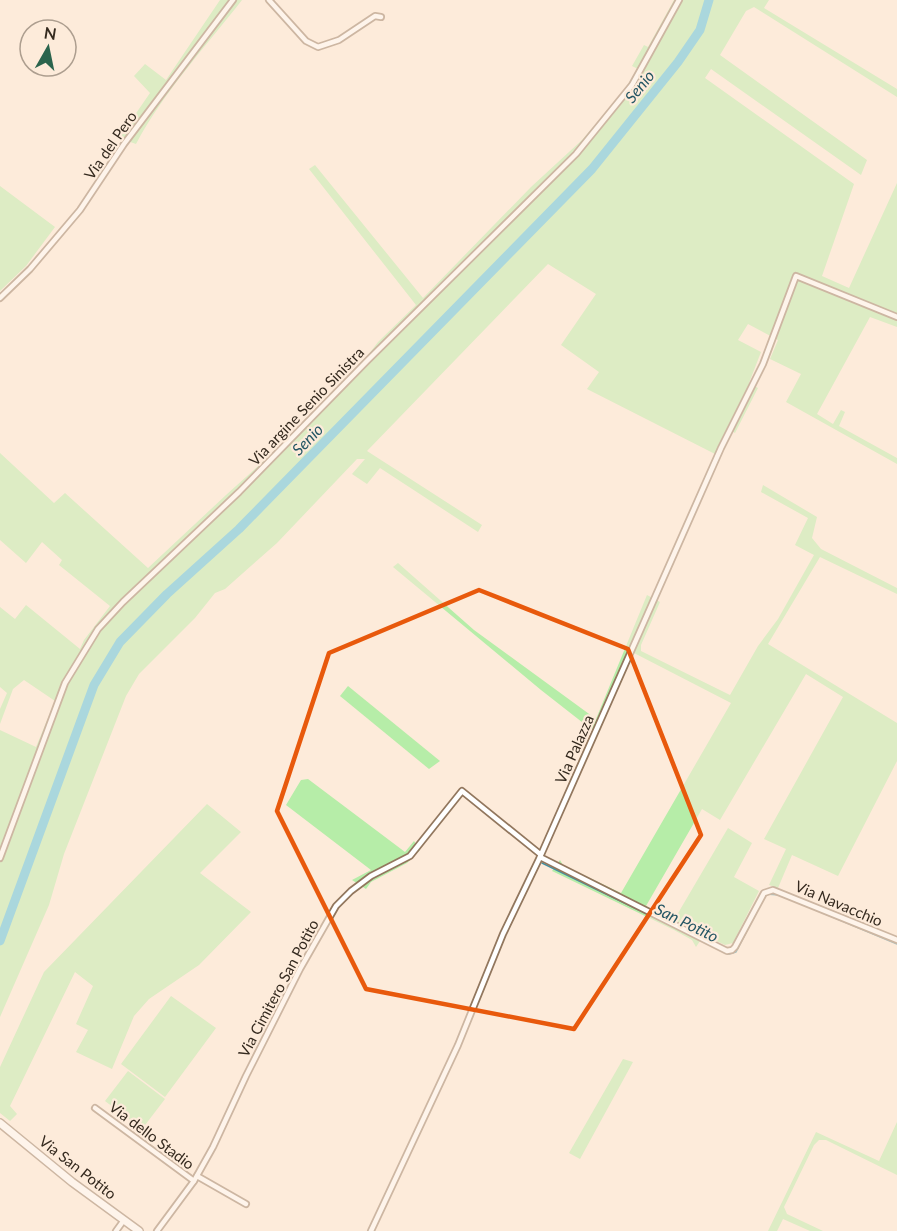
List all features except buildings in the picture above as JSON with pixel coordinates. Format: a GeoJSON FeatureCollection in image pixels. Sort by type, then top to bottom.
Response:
{"type":"FeatureCollection","features":[{"type":"Feature","properties":{"kind":"street","name":"Via del Pero"},"geometry":{"type":"LineString","coordinates":[[0,298],[30,269],[80,210],[124,144],[233,0]]}},
{"type":"Feature","properties":{"kind":"street"},"geometry":{"type":"LineString","coordinates":[[269,0],[306,41],[318,47],[339,40],[375,16],[381,17]]}},
{"type":"Feature","properties":{"kind":"street","name":"Via argine Senio Sinistra"},"geometry":{"type":"LineString","coordinates":[[0,858],[65,683],[98,629],[123,602],[239,492],[367,361],[576,154],[632,85],[679,0]]}},
{"type":"Feature","properties":{"kind":"street","name":"Via Palazza"},"geometry":{"type":"LineString","coordinates":[[371,1231],[458,1045],[502,934],[540,855],[721,448],[763,364],[796,276],[897,317]]}},
{"type":"Feature","properties":{"kind":"street","name":"Via Navacchio"},"geometry":{"type":"LineString","coordinates":[[462,791],[540,855],[727,951],[735,947],[764,893],[773,890],[897,940]]}},
{"type":"Feature","properties":{"kind":"street","name":"Via Cimitero San Potito"},"geometry":{"type":"LineString","coordinates":[[157,1231],[196,1179],[300,969],[336,906],[371,876],[410,856],[462,791]]}},
{"type":"Feature","properties":{"kind":"street","name":"Via dello Stadio"},"geometry":{"type":"LineString","coordinates":[[95,1107],[196,1179],[246,1204]]}},
{"type":"Feature","properties":{"kind":"street","name":"Via San Potito"},"geometry":{"type":"LineString","coordinates":[[0,1123],[72,1182],[139,1231]]}},
{"type":"Feature","properties":{"kind":"street"},"geometry":{"type":"LineString","coordinates":[[116,1231],[124,1220]]}},
{"type":"Feature","properties":{"kind":"highlighted area"},"geometry":{"type":"Polygon","coordinates":[[[479,590],[628,649],[701,835],[574,1029],[366,989],[277,811],[329,653],[479,590]]]}},
{"type":"Feature","properties":{"kind":"green space"},"geometry":{"type":"Polygon","coordinates":[[[220,0],[242,0],[172,88],[136,144],[119,138],[150,93],[134,76],[145,64],[166,80],[220,0]]]}},
{"type":"Feature","properties":{"kind":"green space"},"geometry":{"type":"Polygon","coordinates":[[[674,0],[769,0],[764,8],[897,89],[897,97],[754,7],[746,11],[720,55],[867,160],[861,175],[711,69],[705,78],[854,184],[822,276],[849,288],[897,183],[897,327],[870,317],[817,414],[833,424],[841,410],[845,412],[839,426],[897,458],[897,464],[786,402],[801,374],[770,359],[778,340],[748,324],[738,340],[761,352],[749,383],[758,388],[735,433],[727,428],[715,454],[587,389],[599,372],[561,345],[596,294],[548,264],[367,451],[482,525],[478,532],[380,468],[367,484],[352,474],[365,459],[357,459],[277,543],[225,589],[215,593],[195,618],[139,674],[126,696],[64,854],[49,905],[0,1017],[0,730],[36,747],[55,701],[24,680],[13,689],[0,724],[0,709],[7,693],[0,687],[0,607],[15,619],[26,605],[80,649],[84,640],[110,606],[59,565],[62,560],[42,542],[26,563],[0,540],[0,453],[54,503],[65,493],[148,568],[340,392],[378,342],[416,305],[309,169],[315,165],[423,298],[531,187],[582,140],[621,95],[638,69],[632,66],[644,45],[648,47],[674,0]]]}},
{"type":"Feature","properties":{"kind":"green space"},"geometry":{"type":"Polygon","coordinates":[[[0,186],[55,227],[26,266],[0,291],[0,186]]]}},
{"type":"Feature","properties":{"kind":"green space"},"geometry":{"type":"Polygon","coordinates":[[[763,485],[817,517],[812,538],[821,549],[897,588],[897,594],[820,557],[768,644],[897,723],[897,761],[838,876],[792,855],[778,888],[769,885],[786,849],[764,839],[843,697],[806,674],[720,820],[702,809],[646,906],[674,920],[728,828],[752,843],[734,877],[759,891],[733,943],[725,945],[704,935],[696,947],[692,940],[674,930],[552,871],[560,860],[563,865],[621,893],[731,703],[634,653],[598,732],[541,690],[393,567],[398,563],[474,630],[596,719],[647,595],[660,602],[641,645],[641,651],[730,695],[758,646],[778,619],[814,555],[795,545],[808,518],[761,492],[763,485]]]}},
{"type":"Feature","properties":{"kind":"green space"},"geometry":{"type":"Polygon","coordinates":[[[348,686],[440,761],[429,769],[340,696],[348,686]]]}},
{"type":"Feature","properties":{"kind":"green space"},"geometry":{"type":"Polygon","coordinates":[[[308,779],[405,852],[414,841],[420,850],[407,863],[371,882],[366,889],[352,880],[371,870],[286,805],[301,780],[308,779]]]}},
{"type":"Feature","properties":{"kind":"green space"},"geometry":{"type":"Polygon","coordinates":[[[207,804],[241,832],[200,873],[251,912],[199,965],[149,999],[134,1016],[112,1069],[76,1052],[88,1030],[76,1024],[93,986],[75,972],[10,1106],[17,1114],[10,1121],[0,1113],[0,1067],[44,972],[207,804]]]}},
{"type":"Feature","properties":{"kind":"green space"},"geometry":{"type":"Polygon","coordinates":[[[171,996],[216,1028],[165,1097],[121,1064],[171,996]]]}},
{"type":"Feature","properties":{"kind":"green space"},"geometry":{"type":"Polygon","coordinates":[[[623,1059],[633,1062],[580,1159],[569,1153],[623,1059]]]}},
{"type":"Feature","properties":{"kind":"green space"},"geometry":{"type":"Polygon","coordinates":[[[128,1071],[165,1099],[142,1129],[105,1101],[128,1071]]]}},
{"type":"Feature","properties":{"kind":"green space"},"geometry":{"type":"Polygon","coordinates":[[[897,1122],[897,1175],[826,1140],[819,1140],[814,1145],[784,1207],[787,1214],[823,1231],[810,1231],[783,1219],[777,1231],[768,1231],[816,1132],[879,1161],[897,1122]]]}},
{"type":"Feature","properties":{"kind":"waterway","name":"Senio"},"geometry":{"type":"LineString","coordinates":[[0,941],[94,685],[120,642],[167,594],[239,529],[592,169],[678,62],[700,30],[709,0]]}},
{"type":"Feature","properties":{"kind":"waterway","name":"San Potito"},"geometry":{"type":"LineString","coordinates":[[542,863],[711,945]]}},
{"type":"Feature","properties":{"kind":"waterway","name":"San Potito"},"geometry":{"type":"LineString","coordinates":[[726,953],[736,952],[766,894],[779,895]]}},
{"type":"Feature","properties":{"kind":"waterway","name":"San Potito"},"geometry":{"type":"LineString","coordinates":[[792,900],[897,944]]}}]}
